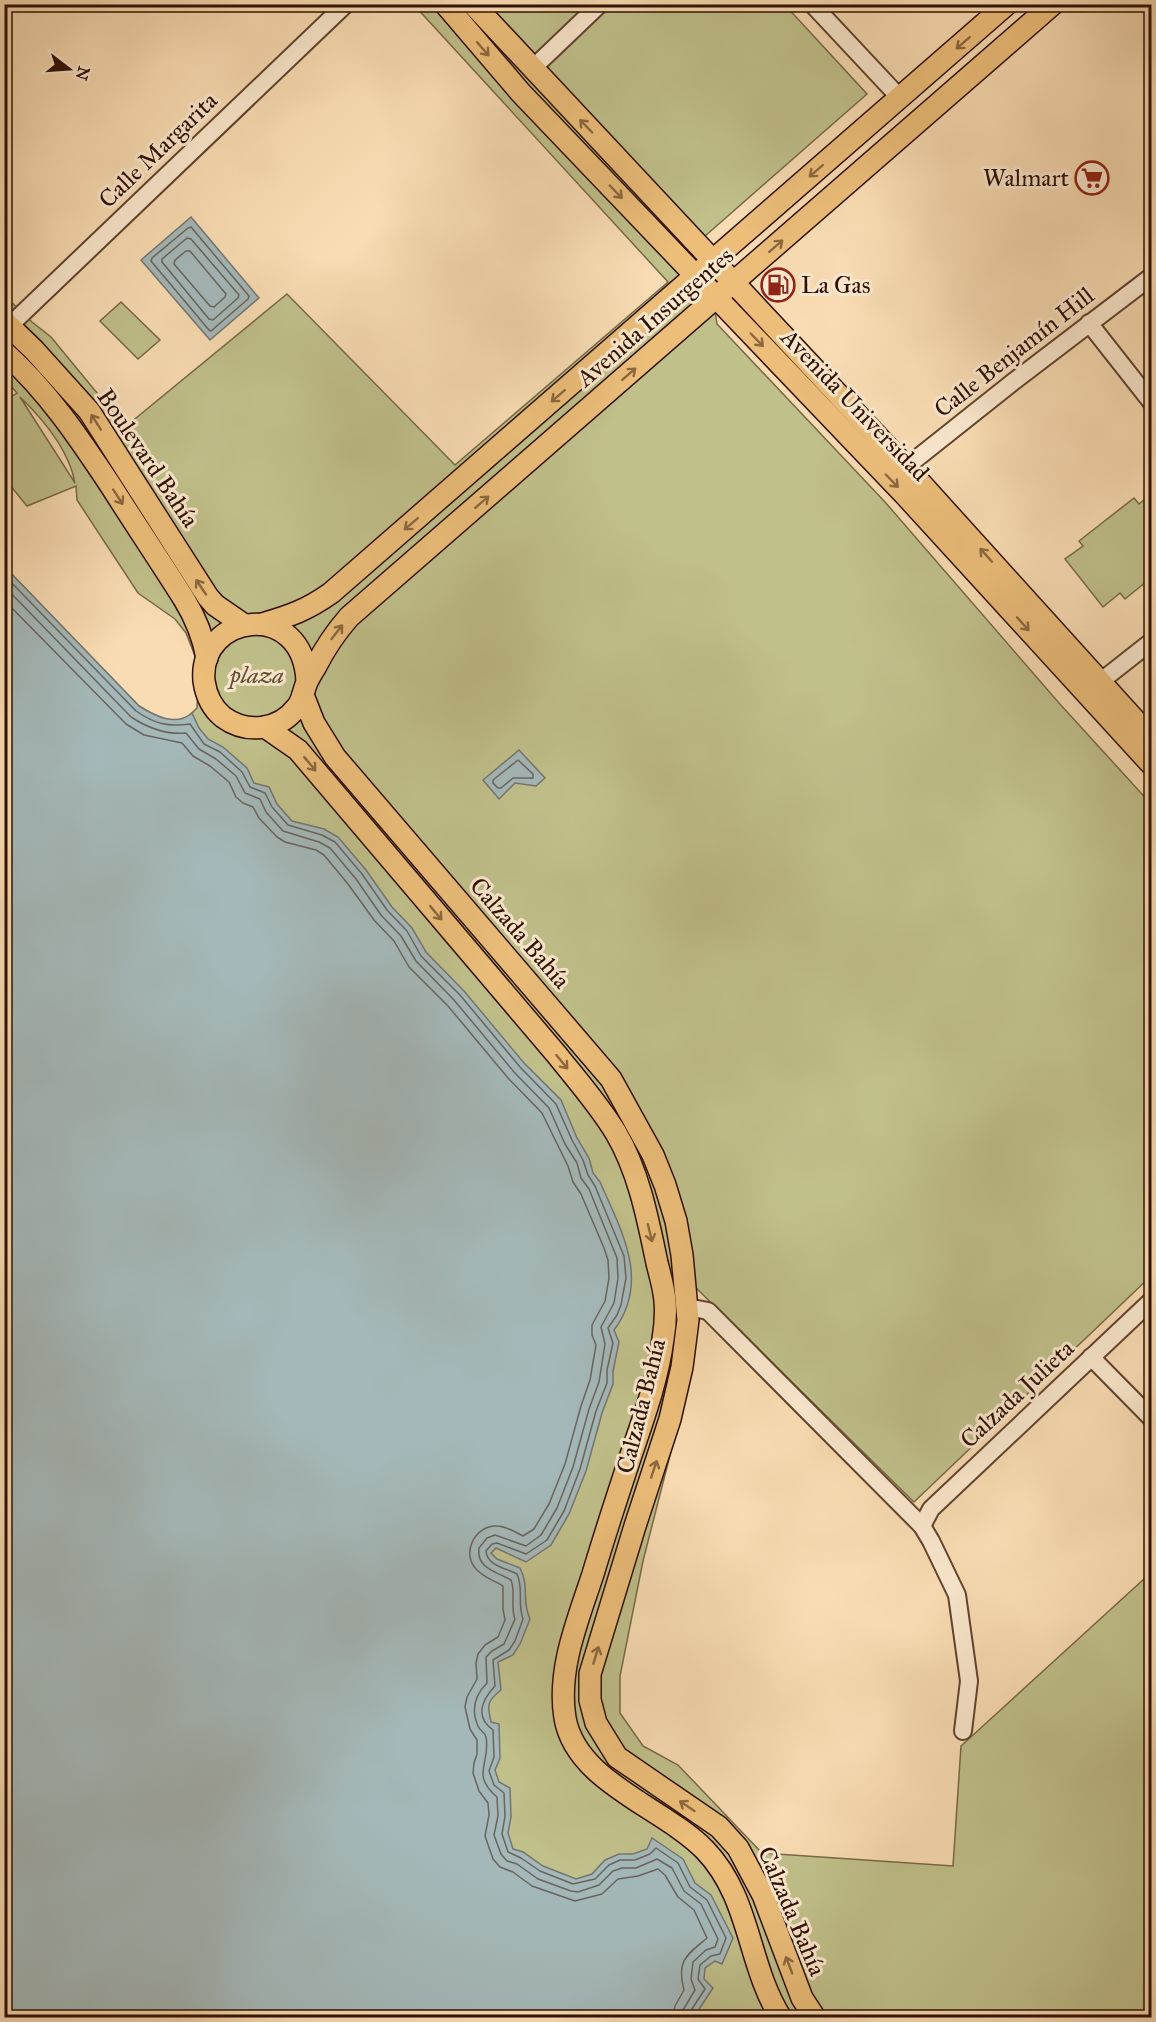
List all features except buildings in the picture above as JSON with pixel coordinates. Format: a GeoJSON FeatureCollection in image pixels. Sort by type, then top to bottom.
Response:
{"type":"FeatureCollection","features":[{"type":"Feature","properties":{"kind":"main road","name":"Avenida Universidad"},"geometry":{"type":"LineString","coordinates":[[445,4],[521,93],[906,496],[1093,688],[1152,739]]}},
{"type":"Feature","properties":{"kind":"main road","name":"Avenida Universidad"},"geometry":{"type":"LineString","coordinates":[[472,4],[906,467],[1093,688],[1152,765]]}},
{"type":"Feature","properties":{"kind":"main road","name":"Avenida Insurgentes"},"geometry":{"type":"LineString","coordinates":[[253,625],[296,615],[331,593],[1007,4]]}},
{"type":"Feature","properties":{"kind":"main road","name":"Avenida Insurgentes"},"geometry":{"type":"LineString","coordinates":[[305,689],[335,633],[349,617],[1053,4]]}},
{"type":"Feature","properties":{"kind":"main road","name":"Boulevard Bahía"},"geometry":{"type":"LineString","coordinates":[[6,326],[42,358],[89,411],[214,605],[253,625]]}},
{"type":"Feature","properties":{"kind":"main road","name":"Boulevard Bahía"},"geometry":{"type":"LineString","coordinates":[[4,352],[23,368],[71,426],[184,598],[195,617],[207,658]]}},
{"type":"Feature","properties":{"kind":"main road"},"geometry":{"type":"LineString","coordinates":[[526,423],[543,448]]}},
{"type":"Feature","properties":{"kind":"main road"},"geometry":{"type":"LineString","coordinates":[[253,625],[277,629],[291,638],[301,650],[306,666],[305,689],[297,707],[278,723],[250,728],[234,724],[221,715],[211,703],[205,689],[204,673],[207,658],[221,637],[232,629],[253,625]]}},
{"type":"Feature","properties":{"kind":"main road","name":"Calzada Bahía"},"geometry":{"type":"LineString","coordinates":[[305,689],[314,723],[334,757],[611,1078],[653,1155],[665,1185],[676,1221],[687,1307],[688,1320],[682,1367],[675,1398],[590,1674],[590,1700],[596,1723],[617,1757],[719,1827],[738,1848],[763,1895],[802,1998],[815,2018]]}},
{"type":"Feature","properties":{"kind":"main road","name":"Calzada Bahía"},"geometry":{"type":"LineString","coordinates":[[265,727],[298,750],[590,1095],[617,1135],[633,1169],[665,1301],[663,1339],[649,1402],[567,1658],[564,1688],[565,1719],[574,1745],[593,1770],[669,1821],[703,1848],[716,1862],[730,1883],[741,1909],[753,1951],[774,2006],[781,2018]]}},
{"type":"Feature","properties":{"kind":"main road"},"geometry":{"type":"LineString","coordinates":[[609,1521],[635,1527]]}},
{"type":"Feature","properties":{"kind":"street","name":"Calle Margarita"},"geometry":{"type":"LineString","coordinates":[[6,326],[346,4]]}},
{"type":"Feature","properties":{"kind":"street"},"geometry":{"type":"LineString","coordinates":[[532,69],[600,4]]}},
{"type":"Feature","properties":{"kind":"street"},"geometry":{"type":"LineString","coordinates":[[812,4],[900,98]]}},
{"type":"Feature","properties":{"kind":"street","name":"Calle Benjamín Hill"},"geometry":{"type":"LineString","coordinates":[[906,467],[1152,276]]}},
{"type":"Feature","properties":{"kind":"street"},"geometry":{"type":"LineString","coordinates":[[1089,323],[1149,395]]}},
{"type":"Feature","properties":{"kind":"street"},"geometry":{"type":"LineString","coordinates":[[1093,688],[1152,641]]}},
{"type":"Feature","properties":{"kind":"street","name":"Calzada Julieta"},"geometry":{"type":"LineString","coordinates":[[922,1526],[931,1509],[1152,1300]]}},
{"type":"Feature","properties":{"kind":"street"},"geometry":{"type":"LineString","coordinates":[[687,1307],[708,1311],[922,1526],[957,1595],[969,1681],[963,1731]]}},
{"type":"Feature","properties":{"kind":"street"},"geometry":{"type":"LineString","coordinates":[[1091,1357],[1152,1419]]}},
{"type":"Feature","properties":{"kind":"green space","name":"plaza"},"geometry":{"type":"Polygon","coordinates":[[[414,5],[785,5],[867,94],[704,237],[717,324],[885,502],[1059,703],[1151,804],[1151,1276],[914,1502],[692,1284],[688,1385],[643,1561],[620,1676],[620,1713],[643,1746],[678,1765],[762,1853],[953,1866],[961,1746],[1144,1579],[1152,1587],[1151,2017],[5,2017],[4,566],[139,706],[149,712],[168,720],[181,720],[192,713],[197,708],[199,666],[186,633],[175,619],[138,593],[77,500],[76,486],[27,506],[5,479],[5,401],[17,393],[5,379],[5,296],[51,337],[125,427],[287,294],[455,465],[668,282],[414,5]],[[20,397],[75,483],[61,448],[20,397]]]}},
{"type":"Feature","properties":{"kind":"green space"},"geometry":{"type":"Polygon","coordinates":[[[121,302],[160,340],[138,359],[100,321],[121,302]]]}},
{"type":"Feature","properties":{"kind":"green space"},"geometry":{"type":"Polygon","coordinates":[[[1151,494],[1151,578],[1125,599],[1120,593],[1103,607],[1065,559],[1083,546],[1079,541],[1134,498],[1139,504],[1151,494]]]}},
{"type":"Feature","properties":{"kind":"water"},"geometry":{"type":"Polygon","coordinates":[[[191,217],[259,298],[210,340],[141,260],[191,217]]]}},
{"type":"Feature","properties":{"kind":"water"},"geometry":{"type":"Polygon","coordinates":[[[4,566],[139,706],[172,720],[192,713],[199,728],[208,739],[223,747],[247,768],[254,783],[269,787],[277,804],[292,821],[324,829],[338,837],[366,870],[392,907],[412,928],[426,952],[464,991],[524,1063],[561,1100],[577,1138],[589,1158],[593,1173],[600,1182],[616,1218],[629,1256],[630,1293],[625,1312],[614,1330],[619,1342],[613,1371],[613,1384],[602,1413],[586,1471],[569,1514],[551,1545],[526,1562],[496,1548],[491,1553],[497,1559],[520,1568],[525,1582],[526,1605],[530,1619],[513,1655],[498,1662],[501,1690],[493,1697],[489,1707],[491,1722],[499,1724],[500,1758],[495,1770],[499,1782],[510,1788],[511,1817],[508,1833],[513,1849],[523,1852],[543,1866],[576,1879],[592,1874],[605,1860],[619,1854],[633,1854],[647,1849],[652,1838],[683,1859],[695,1883],[711,1895],[733,1938],[722,1964],[715,1961],[705,1968],[704,1979],[713,1988],[694,2017],[5,2017],[4,566]]]}},
{"type":"Feature","properties":{"kind":"water"},"geometry":{"type":"Polygon","coordinates":[[[519,750],[545,778],[536,786],[515,783],[499,799],[483,780],[519,750]]]}},
{"type":"Feature","properties":{"kind":"place","name":"Walmart"},"geometry":{"type":"Point","coordinates":[1092,178]}},
{"type":"Feature","properties":{"kind":"place","name":"La Gas"},"geometry":{"type":"Point","coordinates":[778,285]}}]}
